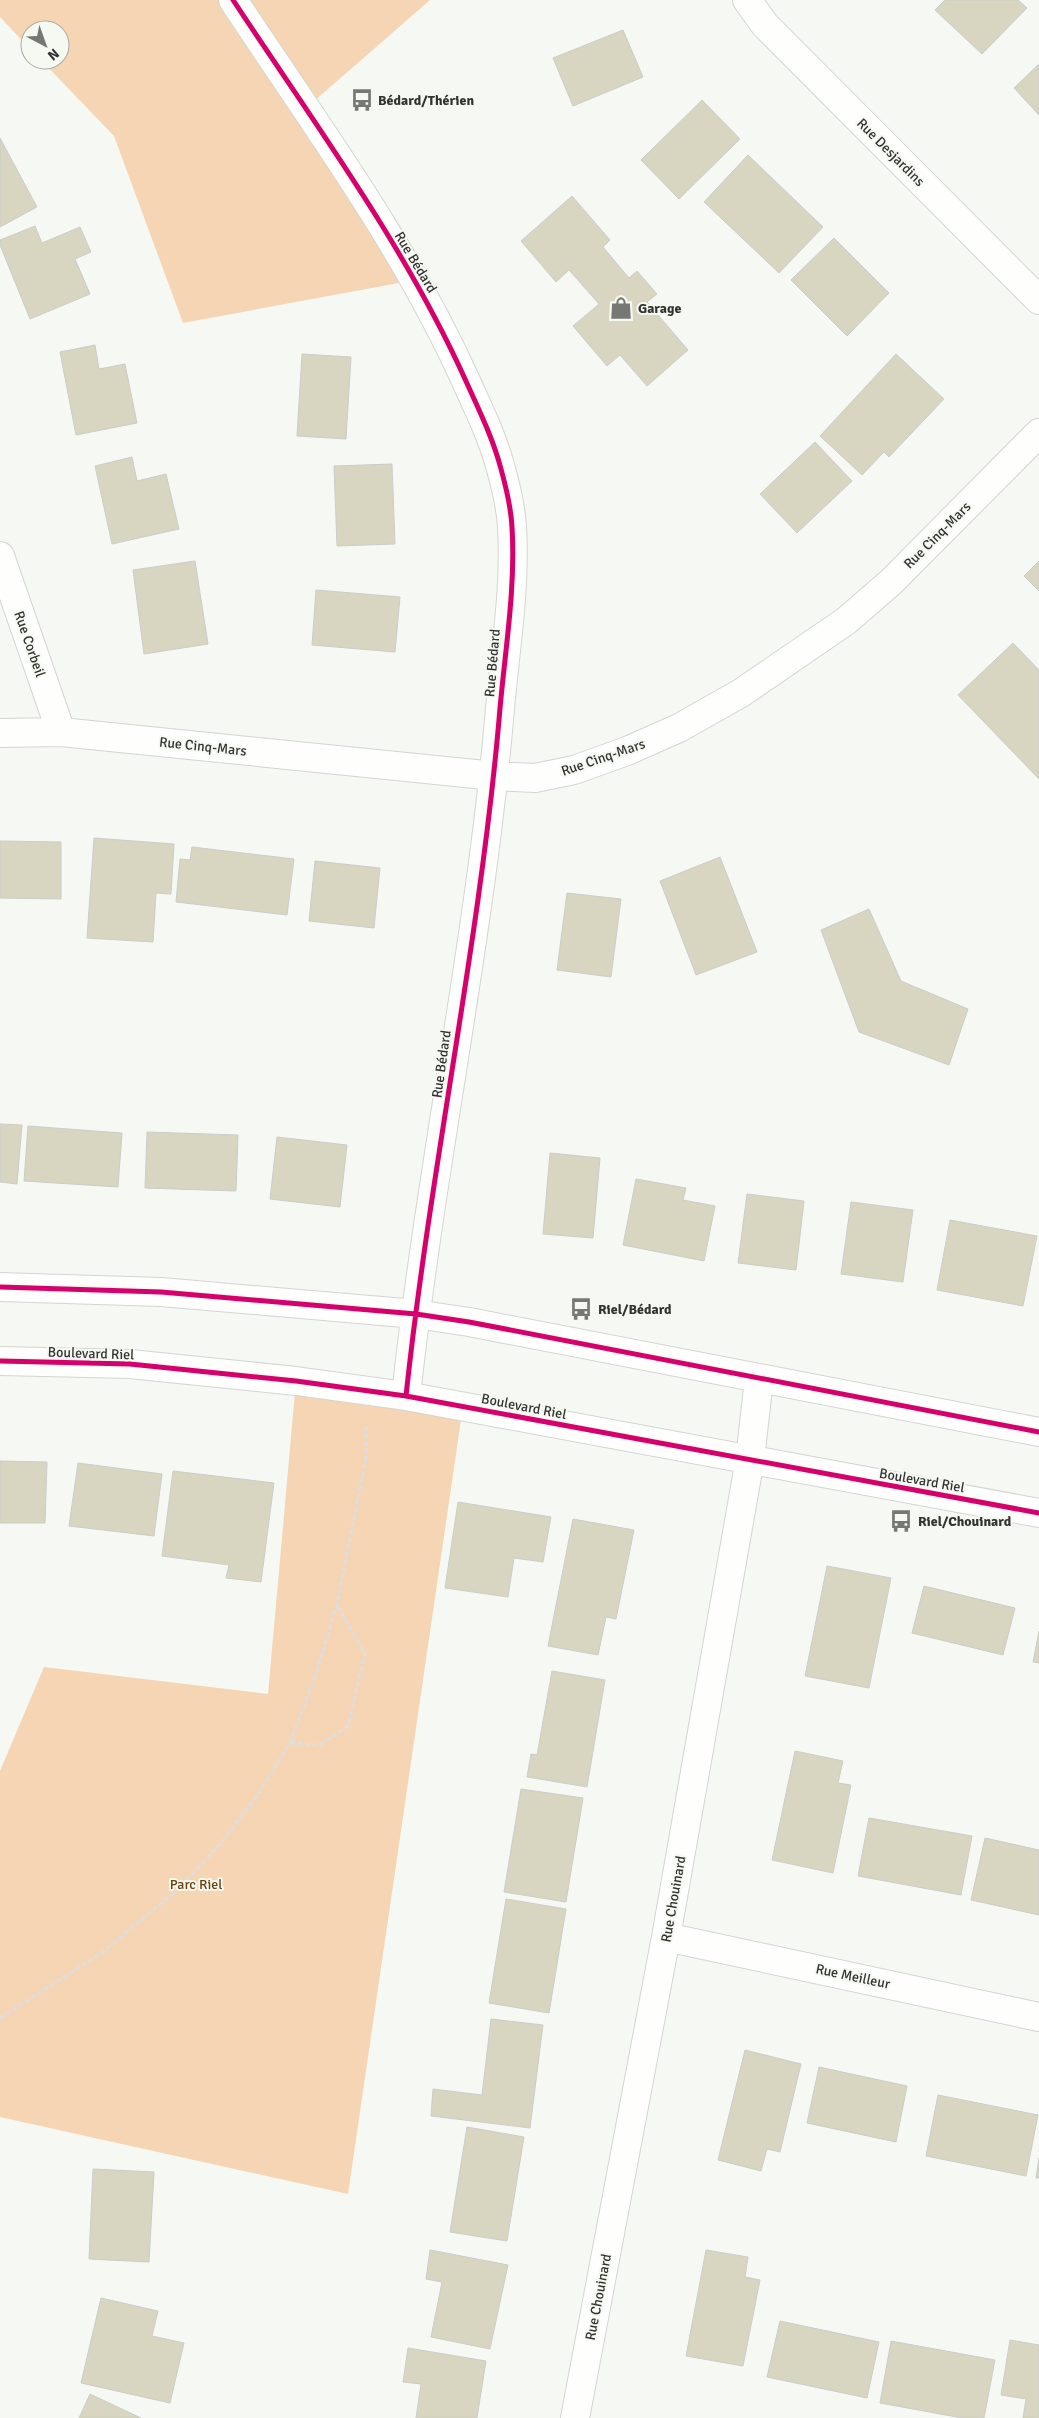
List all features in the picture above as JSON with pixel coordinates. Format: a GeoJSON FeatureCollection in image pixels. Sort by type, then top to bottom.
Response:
{"type":"FeatureCollection","features":[{"type":"Feature","properties":{"kind":"street","name":"Rue Bédard"},"geometry":{"type":"LineString","coordinates":[[233,0],[362,194],[415,280],[451,347],[480,411],[500,466],[512,525],[512,578],[495,776],[416,1314],[406,1396]]}},
{"type":"Feature","properties":{"kind":"street","name":"Rue Desjardins"},"geometry":{"type":"LineString","coordinates":[[747,0],[765,25],[1039,300]]}},
{"type":"Feature","properties":{"kind":"street","name":"Rue Cinq-Mars"},"geometry":{"type":"LineString","coordinates":[[0,732],[61,732],[495,776],[535,778],[574,770],[627,751],[680,728],[742,693],[846,621],[883,589],[1039,433]]}},
{"type":"Feature","properties":{"kind":"street","name":"Rue Corbeil"},"geometry":{"type":"LineString","coordinates":[[0,556],[61,732]]}},
{"type":"Feature","properties":{"kind":"street"},"geometry":{"type":"LineString","coordinates":[[0,1287],[162,1292],[416,1314],[469,1322],[1039,1432]]}},
{"type":"Feature","properties":{"kind":"street","name":"Boulevard Riel"},"geometry":{"type":"LineString","coordinates":[[0,1362],[130,1364],[406,1396],[1039,1513]]}},
{"type":"Feature","properties":{"kind":"street","name":"Rue Chouinard"},"geometry":{"type":"LineString","coordinates":[[575,2418],[666,1937],[750,1460],[759,1379]]}},
{"type":"Feature","properties":{"kind":"street","name":"Rue Meilleur"},"geometry":{"type":"LineString","coordinates":[[666,1937],[1039,2017]]}},
{"type":"Feature","properties":{"kind":"path"},"geometry":{"type":"LineString","coordinates":[[0,2018],[103,1952],[177,1890],[221,1843],[259,1793],[290,1742],[316,1674],[337,1604],[366,1458],[366,1424]]}},
{"type":"Feature","properties":{"kind":"path"},"geometry":{"type":"LineString","coordinates":[[290,1742],[320,1745],[348,1726],[365,1654],[337,1604]]}},
{"type":"Feature","properties":{"kind":"green space"},"geometry":{"type":"Polygon","coordinates":[[[0,0],[430,0],[305,109],[415,280],[183,323],[114,136],[51,70],[70,70],[70,20],[20,20],[20,38],[0,17],[0,0]]]}},
{"type":"Feature","properties":{"kind":"green space","name":"Parc Riel"},"geometry":{"type":"Polygon","coordinates":[[[296,1381],[463,1406],[348,2194],[0,2117],[0,1771],[44,1667],[268,1694],[296,1381]]]}},
{"type":"Feature","properties":{"kind":"building"},"geometry":{"type":"Polygon","coordinates":[[[945,0],[1018,0],[1027,8],[982,54],[935,10],[945,0]]]}},
{"type":"Feature","properties":{"kind":"building"},"geometry":{"type":"Polygon","coordinates":[[[623,30],[643,77],[573,106],[553,58],[623,30]]]}},
{"type":"Feature","properties":{"kind":"building"},"geometry":{"type":"Polygon","coordinates":[[[1039,64],[1039,115],[1014,88],[1039,64]]]}},
{"type":"Feature","properties":{"kind":"building"},"geometry":{"type":"Polygon","coordinates":[[[702,100],[740,139],[679,199],[641,160],[702,100]]]}},
{"type":"Feature","properties":{"kind":"building"},"geometry":{"type":"Polygon","coordinates":[[[0,138],[37,207],[0,227],[0,138]]]}},
{"type":"Feature","properties":{"kind":"building"},"geometry":{"type":"Polygon","coordinates":[[[748,155],[823,227],[779,273],[704,202],[748,155]]]}},
{"type":"Feature","properties":{"kind":"building"},"geometry":{"type":"Polygon","coordinates":[[[572,196],[610,240],[603,247],[629,278],[637,271],[657,294],[647,302],[688,350],[647,386],[620,355],[607,366],[573,326],[599,304],[569,270],[556,282],[521,241],[572,196]]]}},
{"type":"Feature","properties":{"kind":"building"},"geometry":{"type":"Polygon","coordinates":[[[35,226],[42,243],[80,227],[91,252],[75,259],[90,294],[30,319],[0,245],[0,240],[35,226]]]}},
{"type":"Feature","properties":{"kind":"building"},"geometry":{"type":"Polygon","coordinates":[[[834,238],[889,293],[847,336],[791,280],[834,238]]]}},
{"type":"Feature","properties":{"kind":"building"},"geometry":{"type":"Polygon","coordinates":[[[95,345],[99,369],[125,364],[137,423],[76,435],[60,352],[95,345]]]}},
{"type":"Feature","properties":{"kind":"building"},"geometry":{"type":"Polygon","coordinates":[[[302,354],[351,357],[346,439],[297,436],[302,354]]]}},
{"type":"Feature","properties":{"kind":"building"},"geometry":{"type":"Polygon","coordinates":[[[896,354],[944,399],[889,457],[884,452],[862,475],[820,436],[896,354]]]}},
{"type":"Feature","properties":{"kind":"building"},"geometry":{"type":"Polygon","coordinates":[[[815,442],[852,481],[797,533],[760,494],[815,442]]]}},
{"type":"Feature","properties":{"kind":"building"},"geometry":{"type":"Polygon","coordinates":[[[132,457],[137,481],[166,474],[179,529],[112,544],[95,466],[132,457]]]}},
{"type":"Feature","properties":{"kind":"building"},"geometry":{"type":"Polygon","coordinates":[[[392,464],[395,544],[337,546],[334,466],[392,464]]]}},
{"type":"Feature","properties":{"kind":"building"},"geometry":{"type":"Polygon","coordinates":[[[195,561],[208,644],[144,654],[133,570],[195,561]]]}},
{"type":"Feature","properties":{"kind":"building"},"geometry":{"type":"Polygon","coordinates":[[[1039,561],[1039,591],[1024,576],[1039,561]]]}},
{"type":"Feature","properties":{"kind":"building"},"geometry":{"type":"Polygon","coordinates":[[[316,590],[400,597],[395,652],[312,645],[316,590]]]}},
{"type":"Feature","properties":{"kind":"building"},"geometry":{"type":"Polygon","coordinates":[[[1013,643],[1039,670],[1039,779],[958,695],[1013,643]]]}},
{"type":"Feature","properties":{"kind":"building"},"geometry":{"type":"Polygon","coordinates":[[[94,838],[174,844],[171,894],[156,893],[153,942],[87,938],[94,838]]]}},
{"type":"Feature","properties":{"kind":"building"},"geometry":{"type":"Polygon","coordinates":[[[0,841],[61,842],[61,899],[0,898],[0,841]]]}},
{"type":"Feature","properties":{"kind":"building"},"geometry":{"type":"Polygon","coordinates":[[[192,847],[294,859],[287,915],[176,902],[180,859],[190,860],[192,847]]]}},
{"type":"Feature","properties":{"kind":"building"},"geometry":{"type":"Polygon","coordinates":[[[720,857],[757,952],[696,975],[660,881],[720,857]]]}},
{"type":"Feature","properties":{"kind":"building"},"geometry":{"type":"Polygon","coordinates":[[[315,861],[380,868],[374,928],[309,921],[315,861]]]}},
{"type":"Feature","properties":{"kind":"building"},"geometry":{"type":"Polygon","coordinates":[[[567,893],[621,899],[611,977],[557,970],[567,893]]]}},
{"type":"Feature","properties":{"kind":"building"},"geometry":{"type":"Polygon","coordinates":[[[869,909],[901,981],[968,1009],[949,1065],[859,1032],[821,930],[869,909]]]}},
{"type":"Feature","properties":{"kind":"building"},"geometry":{"type":"Polygon","coordinates":[[[0,1124],[22,1125],[17,1184],[0,1182],[0,1124]]]}},
{"type":"Feature","properties":{"kind":"building"},"geometry":{"type":"Polygon","coordinates":[[[28,1126],[122,1133],[118,1187],[24,1181],[28,1126]]]}},
{"type":"Feature","properties":{"kind":"building"},"geometry":{"type":"Polygon","coordinates":[[[147,1132],[238,1135],[236,1191],[145,1188],[147,1132]]]}},
{"type":"Feature","properties":{"kind":"building"},"geometry":{"type":"Polygon","coordinates":[[[277,1137],[347,1145],[340,1207],[270,1199],[277,1137]]]}},
{"type":"Feature","properties":{"kind":"building"},"geometry":{"type":"Polygon","coordinates":[[[550,1153],[600,1158],[593,1238],[543,1234],[550,1153]]]}},
{"type":"Feature","properties":{"kind":"building"},"geometry":{"type":"Polygon","coordinates":[[[636,1179],[686,1188],[683,1200],[715,1206],[704,1261],[623,1245],[636,1179]]]}},
{"type":"Feature","properties":{"kind":"building"},"geometry":{"type":"Polygon","coordinates":[[[747,1194],[804,1201],[796,1270],[738,1263],[747,1194]]]}},
{"type":"Feature","properties":{"kind":"building"},"geometry":{"type":"Polygon","coordinates":[[[851,1202],[913,1210],[903,1282],[841,1274],[851,1202]]]}},
{"type":"Feature","properties":{"kind":"building"},"geometry":{"type":"Polygon","coordinates":[[[950,1220],[1037,1236],[1023,1306],[937,1290],[950,1220]]]}},
{"type":"Feature","properties":{"kind":"building"},"geometry":{"type":"Polygon","coordinates":[[[0,1461],[47,1462],[45,1523],[0,1523],[0,1461]]]}},
{"type":"Feature","properties":{"kind":"building"},"geometry":{"type":"Polygon","coordinates":[[[78,1463],[162,1474],[154,1536],[69,1526],[78,1463]]]}},
{"type":"Feature","properties":{"kind":"building"},"geometry":{"type":"Polygon","coordinates":[[[173,1471],[274,1483],[261,1582],[226,1578],[229,1565],[162,1556],[173,1471]]]}},
{"type":"Feature","properties":{"kind":"building"},"geometry":{"type":"Polygon","coordinates":[[[458,1502],[551,1517],[543,1562],[514,1558],[508,1597],[445,1588],[458,1502]]]}},
{"type":"Feature","properties":{"kind":"building"},"geometry":{"type":"Polygon","coordinates":[[[573,1519],[634,1530],[616,1619],[606,1617],[598,1655],[548,1646],[573,1519]]]}},
{"type":"Feature","properties":{"kind":"building"},"geometry":{"type":"Polygon","coordinates":[[[827,1566],[891,1578],[869,1688],[805,1676],[827,1566]]]}},
{"type":"Feature","properties":{"kind":"building"},"geometry":{"type":"Polygon","coordinates":[[[924,1586],[1015,1608],[1003,1655],[912,1633],[924,1586]]]}},
{"type":"Feature","properties":{"kind":"building"},"geometry":{"type":"Polygon","coordinates":[[[1039,1631],[1039,1663],[1033,1662],[1039,1631]]]}},
{"type":"Feature","properties":{"kind":"building"},"geometry":{"type":"Polygon","coordinates":[[[552,1671],[605,1680],[587,1787],[527,1777],[531,1754],[537,1755],[552,1671]]]}},
{"type":"Feature","properties":{"kind":"building"},"geometry":{"type":"Polygon","coordinates":[[[795,1751],[843,1761],[838,1783],[851,1785],[833,1873],[772,1860],[795,1751]]]}},
{"type":"Feature","properties":{"kind":"building"},"geometry":{"type":"Polygon","coordinates":[[[521,1789],[583,1798],[566,1902],[504,1892],[521,1789]]]}},
{"type":"Feature","properties":{"kind":"building"},"geometry":{"type":"Polygon","coordinates":[[[869,1818],[972,1836],[961,1895],[858,1876],[869,1818]]]}},
{"type":"Feature","properties":{"kind":"building"},"geometry":{"type":"Polygon","coordinates":[[[985,1838],[1039,1850],[1039,1915],[971,1900],[985,1838]]]}},
{"type":"Feature","properties":{"kind":"building"},"geometry":{"type":"Polygon","coordinates":[[[506,1899],[566,1909],[549,2013],[489,2003],[506,1899]]]}},
{"type":"Feature","properties":{"kind":"building"},"geometry":{"type":"Polygon","coordinates":[[[491,2019],[543,2025],[530,2128],[431,2116],[433,2089],[482,2095],[491,2019]]]}},
{"type":"Feature","properties":{"kind":"building"},"geometry":{"type":"Polygon","coordinates":[[[745,2050],[801,2064],[780,2152],[767,2149],[761,2171],[718,2160],[745,2050]]]}},
{"type":"Feature","properties":{"kind":"building"},"geometry":{"type":"Polygon","coordinates":[[[819,2067],[907,2086],[896,2142],[807,2123],[819,2067]]]}},
{"type":"Feature","properties":{"kind":"building"},"geometry":{"type":"Polygon","coordinates":[[[938,2095],[1038,2115],[1026,2176],[926,2156],[938,2095]]]}},
{"type":"Feature","properties":{"kind":"building"},"geometry":{"type":"Polygon","coordinates":[[[467,2127],[524,2137],[507,2241],[450,2232],[467,2127]]]}},
{"type":"Feature","properties":{"kind":"building"},"geometry":{"type":"Polygon","coordinates":[[[1039,2158],[1039,2178],[1036,2178],[1039,2158]]]}},
{"type":"Feature","properties":{"kind":"building"},"geometry":{"type":"Polygon","coordinates":[[[93,2169],[154,2172],[149,2262],[89,2259],[93,2169]]]}},
{"type":"Feature","properties":{"kind":"building"},"geometry":{"type":"Polygon","coordinates":[[[430,2250],[508,2265],[490,2349],[431,2337],[442,2282],[426,2279],[430,2250]]]}},
{"type":"Feature","properties":{"kind":"building"},"geometry":{"type":"Polygon","coordinates":[[[706,2250],[748,2257],[745,2277],[760,2280],[743,2366],[686,2356],[706,2250]]]}},
{"type":"Feature","properties":{"kind":"building"},"geometry":{"type":"Polygon","coordinates":[[[101,2298],[158,2311],[152,2336],[184,2343],[170,2403],[81,2383],[101,2298]]]}},
{"type":"Feature","properties":{"kind":"building"},"geometry":{"type":"Polygon","coordinates":[[[780,2321],[879,2342],[867,2398],[767,2377],[780,2321]]]}},
{"type":"Feature","properties":{"kind":"building"},"geometry":{"type":"Polygon","coordinates":[[[1010,2340],[1039,2345],[1039,2418],[1023,2418],[1026,2399],[1001,2395],[1010,2340]]]}},
{"type":"Feature","properties":{"kind":"building"},"geometry":{"type":"Polygon","coordinates":[[[891,2341],[995,2360],[984,2418],[962,2418],[880,2403],[891,2341]]]}},
{"type":"Feature","properties":{"kind":"building"},"geometry":{"type":"Polygon","coordinates":[[[408,2348],[486,2361],[477,2418],[416,2418],[421,2384],[403,2382],[408,2348]]]}},
{"type":"Feature","properties":{"kind":"building"},"geometry":{"type":"Polygon","coordinates":[[[90,2394],[141,2418],[79,2418],[90,2394]]]}},
{"type":"Feature","properties":{"kind":"cycle path"},"geometry":{"type":"LineString","coordinates":[[233,0],[326,138],[386,232],[441,329],[494,446],[511,512],[513,551],[511,599],[490,805],[467,974],[416,1311],[406,1396]]}},
{"type":"Feature","properties":{"kind":"cycle path"},"geometry":{"type":"LineString","coordinates":[[0,1287],[161,1292],[416,1314],[469,1322],[1039,1432]]}},
{"type":"Feature","properties":{"kind":"cycle path"},"geometry":{"type":"LineString","coordinates":[[0,1361],[130,1364],[296,1381],[406,1396],[1039,1513]]}},
{"type":"Feature","properties":{"kind":"place","name":"Bédard/Thérien"},"geometry":{"type":"Point","coordinates":[362,100]}},
{"type":"Feature","properties":{"kind":"place","name":"Garage"},"geometry":{"type":"Point","coordinates":[621,308]}},
{"type":"Feature","properties":{"kind":"place","name":"Riel/Bédard"},"geometry":{"type":"Point","coordinates":[581,1309]}},
{"type":"Feature","properties":{"kind":"place","name":"Riel/Chouinard"},"geometry":{"type":"Point","coordinates":[901,1521]}}]}
